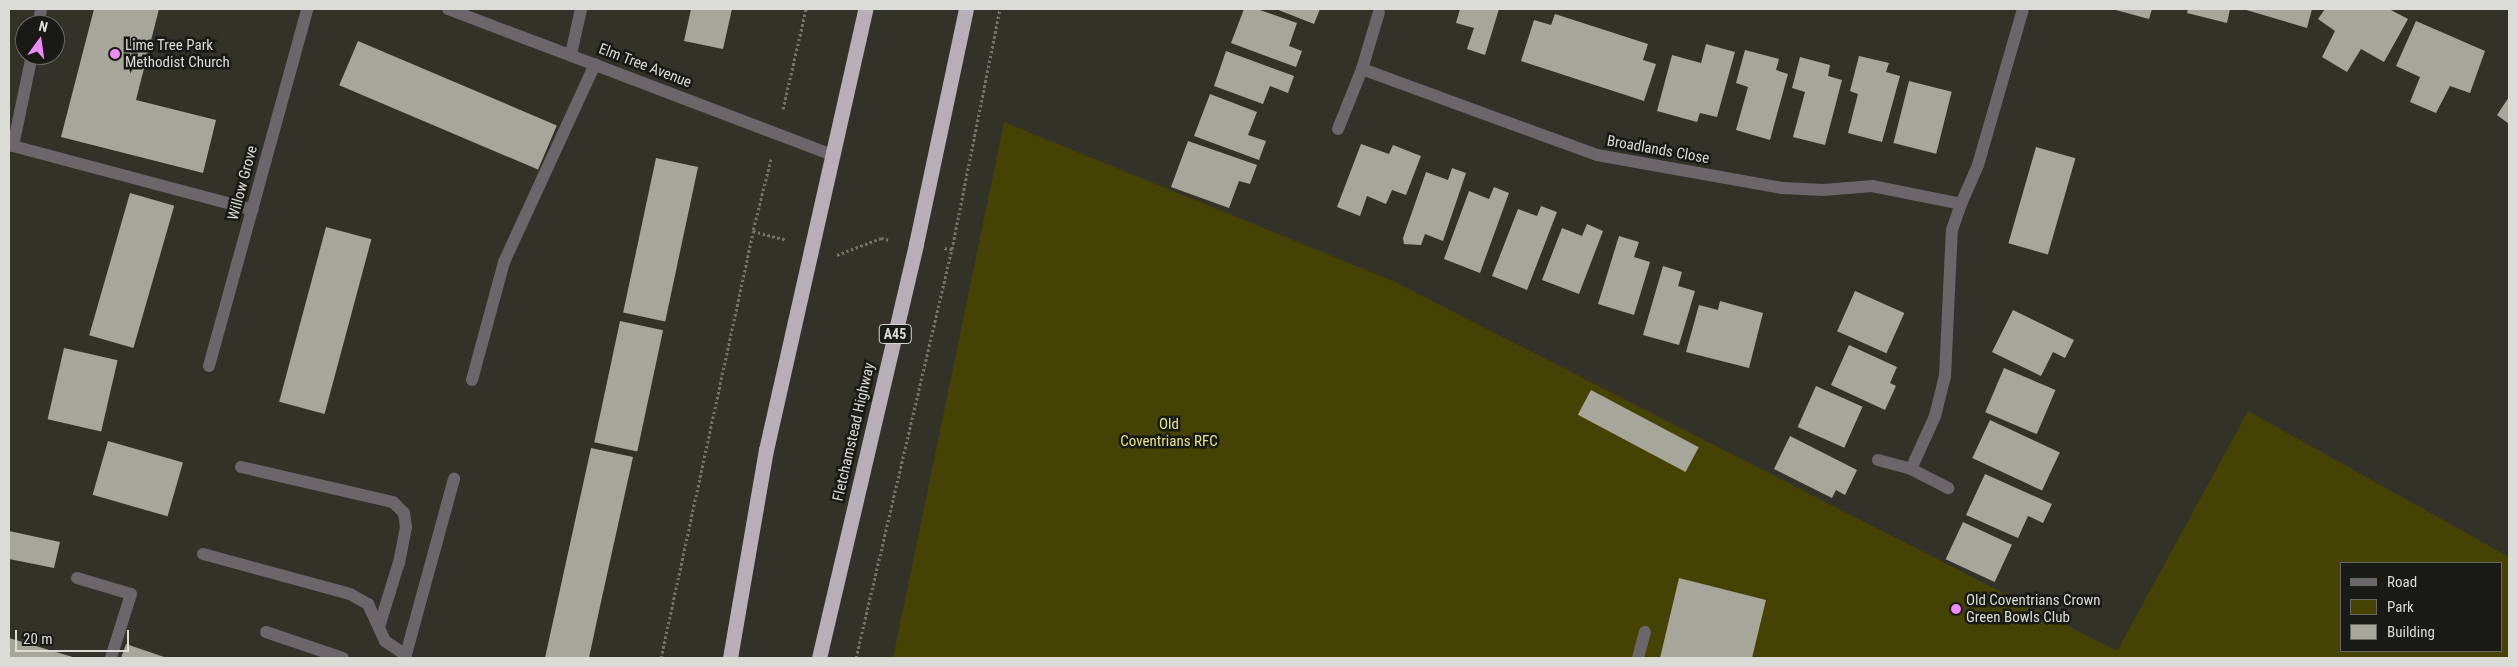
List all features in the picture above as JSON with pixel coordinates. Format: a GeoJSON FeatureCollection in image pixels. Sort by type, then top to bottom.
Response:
{"type":"FeatureCollection","features":[{"type":"Feature","properties":{"kind":"highway"},"geometry":{"type":"LineString","coordinates":[[730,658],[766,450],[830,154],[865,9]]}},
{"type":"Feature","properties":{"kind":"highway","name":"Fletchamstead Highway"},"geometry":{"type":"LineString","coordinates":[[819,658],[916,244],[966,9]]}},
{"type":"Feature","properties":{"kind":"street","name":"Willow Grove"},"geometry":{"type":"LineString","coordinates":[[209,366],[307,9]]}},
{"type":"Feature","properties":{"kind":"street","name":"Elm Tree Avenue"},"geometry":{"type":"LineString","coordinates":[[448,9],[571,54],[830,154]]}},
{"type":"Feature","properties":{"kind":"street"},"geometry":{"type":"LineString","coordinates":[[571,54],[581,9]]}},
{"type":"Feature","properties":{"kind":"street"},"geometry":{"type":"LineString","coordinates":[[1911,469],[1934,416],[1945,376],[1952,230],[1978,165],[2023,9]]}},
{"type":"Feature","properties":{"kind":"street"},"geometry":{"type":"LineString","coordinates":[[1338,129],[1362,69],[1379,12]]}},
{"type":"Feature","properties":{"kind":"street"},"geometry":{"type":"LineString","coordinates":[[472,380],[504,262],[595,64]]}},
{"type":"Feature","properties":{"kind":"street"},"geometry":{"type":"LineString","coordinates":[[30,65],[14,146],[253,210]]}},
{"type":"Feature","properties":{"kind":"street","name":"Broadlands Close"},"geometry":{"type":"LineString","coordinates":[[1362,69],[1597,155],[1782,188],[1824,190],[1872,186],[1961,204]]}},
{"type":"Feature","properties":{"kind":"street"},"geometry":{"type":"LineString","coordinates":[[1878,460],[1911,469],[1948,488]]}},
{"type":"Feature","properties":{"kind":"street"},"geometry":{"type":"LineString","coordinates":[[241,467],[393,502],[404,513],[406,527],[399,562],[378,627]]}},
{"type":"Feature","properties":{"kind":"street"},"geometry":{"type":"LineString","coordinates":[[203,554],[350,594],[368,604],[385,641],[405,657],[454,479]]}},
{"type":"Feature","properties":{"kind":"street"},"geometry":{"type":"LineString","coordinates":[[77,578],[131,594],[111,658]]}},
{"type":"Feature","properties":{"kind":"street"},"geometry":{"type":"LineString","coordinates":[[266,632],[343,658]]}},
{"type":"Feature","properties":{"kind":"street"},"geometry":{"type":"LineString","coordinates":[[1638,658],[1644,632]]}},
{"type":"Feature","properties":{"kind":"path"},"geometry":{"type":"LineString","coordinates":[[777,134],[806,9]]}},
{"type":"Feature","properties":{"kind":"path"},"geometry":{"type":"LineString","coordinates":[[952,249],[1000,9]]}},
{"type":"Feature","properties":{"kind":"path"},"geometry":{"type":"LineString","coordinates":[[661,658],[752,231]]}},
{"type":"Feature","properties":{"kind":"green space","name":"Old Coventrians RFC"},"geometry":{"type":"Polygon","coordinates":[[[1004,122],[1393,281],[2117,651],[2248,411],[2509,557],[2509,658],[893,658],[1004,122]]]}},
{"type":"Feature","properties":{"kind":"building","name":"Lime Tree Park Methodist Church"},"geometry":{"type":"Polygon","coordinates":[[[94,9],[159,9],[136,100],[216,120],[203,173],[61,137],[94,9]]]}},
{"type":"Feature","properties":{"kind":"building"},"geometry":{"type":"Polygon","coordinates":[[[691,9],[732,9],[723,49],[684,41],[691,9]]]}},
{"type":"Feature","properties":{"kind":"building"},"geometry":{"type":"Polygon","coordinates":[[[1244,9],[1257,9],[1297,23],[1289,46],[1302,51],[1296,67],[1231,43],[1244,9]]]}},
{"type":"Feature","properties":{"kind":"building"},"geometry":{"type":"Polygon","coordinates":[[[1276,9],[1320,9],[1314,24],[1276,9]]]}},
{"type":"Feature","properties":{"kind":"building"},"geometry":{"type":"Polygon","coordinates":[[[1460,9],[1499,9],[1485,55],[1467,49],[1474,28],[1456,23],[1460,9]]]}},
{"type":"Feature","properties":{"kind":"building"},"geometry":{"type":"Polygon","coordinates":[[[2112,9],[2152,9],[2149,19],[2112,9]]]}},
{"type":"Feature","properties":{"kind":"building"},"geometry":{"type":"Polygon","coordinates":[[[2188,9],[2230,9],[2227,23],[2187,13],[2188,9]]]}},
{"type":"Feature","properties":{"kind":"building"},"geometry":{"type":"Polygon","coordinates":[[[2243,9],[2312,9],[2307,28],[2243,9]]]}},
{"type":"Feature","properties":{"kind":"building"},"geometry":{"type":"Polygon","coordinates":[[[2325,9],[2389,9],[2408,19],[2384,62],[2361,49],[2347,72],[2322,57],[2335,31],[2318,19],[2325,9]]]}},
{"type":"Feature","properties":{"kind":"building"},"geometry":{"type":"Polygon","coordinates":[[[1555,14],[1648,44],[1643,60],[1656,64],[1644,101],[1521,61],[1534,20],[1551,25],[1555,14]]]}},
{"type":"Feature","properties":{"kind":"building"},"geometry":{"type":"Polygon","coordinates":[[[2416,21],[2485,51],[2470,93],[2450,86],[2436,113],[2410,102],[2420,77],[2396,66],[2416,21]]]}},
{"type":"Feature","properties":{"kind":"building"},"geometry":{"type":"Polygon","coordinates":[[[358,41],[557,125],[538,170],[339,85],[358,41]]]}},
{"type":"Feature","properties":{"kind":"building"},"geometry":{"type":"Polygon","coordinates":[[[1706,44],[1735,52],[1717,117],[1700,113],[1697,122],[1657,111],[1672,55],[1701,63],[1706,44]]]}},
{"type":"Feature","properties":{"kind":"building"},"geometry":{"type":"Polygon","coordinates":[[[1745,50],[1779,59],[1776,70],[1788,74],[1770,140],[1736,130],[1748,87],[1736,83],[1745,50]]]}},
{"type":"Feature","properties":{"kind":"building"},"geometry":{"type":"Polygon","coordinates":[[[1226,51],[1294,76],[1288,93],[1270,86],[1263,104],[1214,86],[1226,51]]]}},
{"type":"Feature","properties":{"kind":"building"},"geometry":{"type":"Polygon","coordinates":[[[1859,56],[1889,63],[1886,72],[1900,76],[1882,142],[1848,133],[1858,94],[1850,91],[1859,56]]]}},
{"type":"Feature","properties":{"kind":"building"},"geometry":{"type":"Polygon","coordinates":[[[1800,57],[1830,65],[1828,76],[1842,80],[1825,145],[1793,137],[1805,92],[1792,88],[1800,57]]]}},
{"type":"Feature","properties":{"kind":"building"},"geometry":{"type":"Polygon","coordinates":[[[1909,81],[1952,92],[1936,154],[1894,143],[1909,81]]]}},
{"type":"Feature","properties":{"kind":"building"},"geometry":{"type":"Polygon","coordinates":[[[1210,94],[1257,112],[1248,135],[1266,141],[1259,160],[1194,136],[1210,94]]]}},
{"type":"Feature","properties":{"kind":"building"},"geometry":{"type":"Polygon","coordinates":[[[2509,97],[2509,124],[2497,115],[2509,97]]]}},
{"type":"Feature","properties":{"kind":"building"},"geometry":{"type":"Polygon","coordinates":[[[1188,141],[1257,165],[1250,184],[1239,181],[1229,208],[1171,187],[1188,141]]]}},
{"type":"Feature","properties":{"kind":"building"},"geometry":{"type":"Polygon","coordinates":[[[1361,144],[1389,154],[1393,145],[1421,156],[1406,195],[1392,190],[1386,204],[1367,196],[1360,216],[1337,207],[1361,144]]]}},
{"type":"Feature","properties":{"kind":"building"},"geometry":{"type":"Polygon","coordinates":[[[2036,147],[2075,158],[2048,254],[2008,243],[2036,147]]]}},
{"type":"Feature","properties":{"kind":"building"},"geometry":{"type":"Polygon","coordinates":[[[656,158],[698,167],[665,321],[623,313],[656,158]]]}},
{"type":"Feature","properties":{"kind":"building"},"geometry":{"type":"Polygon","coordinates":[[[1452,168],[1466,173],[1443,241],[1425,234],[1421,245],[1404,244],[1403,238],[1426,172],[1448,180],[1452,168]]]}},
{"type":"Feature","properties":{"kind":"building"},"geometry":{"type":"Polygon","coordinates":[[[1494,187],[1509,193],[1480,273],[1444,259],[1469,191],[1489,199],[1494,187]]]}},
{"type":"Feature","properties":{"kind":"building"},"geometry":{"type":"Polygon","coordinates":[[[130,193],[174,206],[133,348],[89,335],[130,193]]]}},
{"type":"Feature","properties":{"kind":"building"},"geometry":{"type":"Polygon","coordinates":[[[1541,206],[1557,212],[1527,290],[1492,276],[1518,209],[1537,216],[1541,206]]]}},
{"type":"Feature","properties":{"kind":"building"},"geometry":{"type":"Polygon","coordinates":[[[1587,224],[1603,231],[1579,294],[1542,280],[1562,228],[1582,236],[1587,224]]]}},
{"type":"Feature","properties":{"kind":"building"},"geometry":{"type":"Polygon","coordinates":[[[326,227],[371,239],[325,414],[279,402],[326,227]]]}},
{"type":"Feature","properties":{"kind":"building"},"geometry":{"type":"Polygon","coordinates":[[[1619,236],[1639,242],[1634,257],[1650,262],[1634,315],[1598,304],[1619,236]]]}},
{"type":"Feature","properties":{"kind":"building"},"geometry":{"type":"Polygon","coordinates":[[[1663,266],[1682,272],[1678,286],[1695,291],[1679,345],[1643,335],[1663,266]]]}},
{"type":"Feature","properties":{"kind":"building"},"geometry":{"type":"Polygon","coordinates":[[[1855,291],[1904,313],[1886,353],[1837,331],[1855,291]]]}},
{"type":"Feature","properties":{"kind":"building"},"geometry":{"type":"Polygon","coordinates":[[[1720,301],[1763,313],[1749,368],[1686,352],[1699,305],[1718,310],[1720,301]]]}},
{"type":"Feature","properties":{"kind":"building"},"geometry":{"type":"Polygon","coordinates":[[[2013,310],[2074,340],[2065,358],[2053,352],[2041,376],[1992,352],[2013,310]]]}},
{"type":"Feature","properties":{"kind":"building"},"geometry":{"type":"Polygon","coordinates":[[[620,321],[663,330],[637,451],[594,442],[620,321]]]}},
{"type":"Feature","properties":{"kind":"building"},"geometry":{"type":"Polygon","coordinates":[[[1849,345],[1897,367],[1890,383],[1896,386],[1885,410],[1831,385],[1849,345]]]}},
{"type":"Feature","properties":{"kind":"building"},"geometry":{"type":"Polygon","coordinates":[[[64,348],[118,360],[101,432],[48,419],[64,348]]]}},
{"type":"Feature","properties":{"kind":"building"},"geometry":{"type":"Polygon","coordinates":[[[2004,368],[2056,390],[2037,434],[1985,412],[2004,368]]]}},
{"type":"Feature","properties":{"kind":"building"},"geometry":{"type":"Polygon","coordinates":[[[1816,386],[1863,407],[1844,448],[1798,427],[1816,386]]]}},
{"type":"Feature","properties":{"kind":"building"},"geometry":{"type":"Polygon","coordinates":[[[1591,390],[1699,447],[1686,472],[1578,415],[1591,390]]]}},
{"type":"Feature","properties":{"kind":"building"},"geometry":{"type":"Polygon","coordinates":[[[1990,420],[2060,453],[2042,491],[1972,458],[1990,420]]]}},
{"type":"Feature","properties":{"kind":"building"},"geometry":{"type":"Polygon","coordinates":[[[1790,436],[1857,470],[1845,495],[1836,490],[1832,498],[1774,469],[1790,436]]]}},
{"type":"Feature","properties":{"kind":"building"},"geometry":{"type":"Polygon","coordinates":[[[108,441],[183,462],[168,516],[93,495],[108,441]]]}},
{"type":"Feature","properties":{"kind":"building"},"geometry":{"type":"Polygon","coordinates":[[[591,448],[633,457],[589,658],[545,658],[591,448]]]}},
{"type":"Feature","properties":{"kind":"building"},"geometry":{"type":"Polygon","coordinates":[[[1985,474],[2052,504],[2043,523],[2028,516],[2018,538],[1966,515],[1985,474]]]}},
{"type":"Feature","properties":{"kind":"building"},"geometry":{"type":"Polygon","coordinates":[[[1963,522],[2012,545],[1995,582],[1946,559],[1963,522]]]}},
{"type":"Feature","properties":{"kind":"building"},"geometry":{"type":"Polygon","coordinates":[[[9,531],[60,542],[54,568],[9,559],[9,531]]]}},
{"type":"Feature","properties":{"kind":"building"},"geometry":{"type":"Polygon","coordinates":[[[1679,578],[1766,600],[1752,658],[1660,658],[1679,578]]]}},
{"type":"Feature","properties":{"kind":"building"},"geometry":{"type":"Polygon","coordinates":[[[9,638],[76,658],[9,658],[9,638]]]}},
{"type":"Feature","properties":{"kind":"building"},"geometry":{"type":"Polygon","coordinates":[[[126,644],[167,658],[121,658],[126,644]]]}},
{"type":"Feature","properties":{"kind":"place","name":"Lime Tree Park Methodist Church"},"geometry":{"type":"Point","coordinates":[115,54]}},
{"type":"Feature","properties":{"kind":"place","name":"Old Coventrians Crown Green Bowls Club"},"geometry":{"type":"Point","coordinates":[1956,609]}}]}
